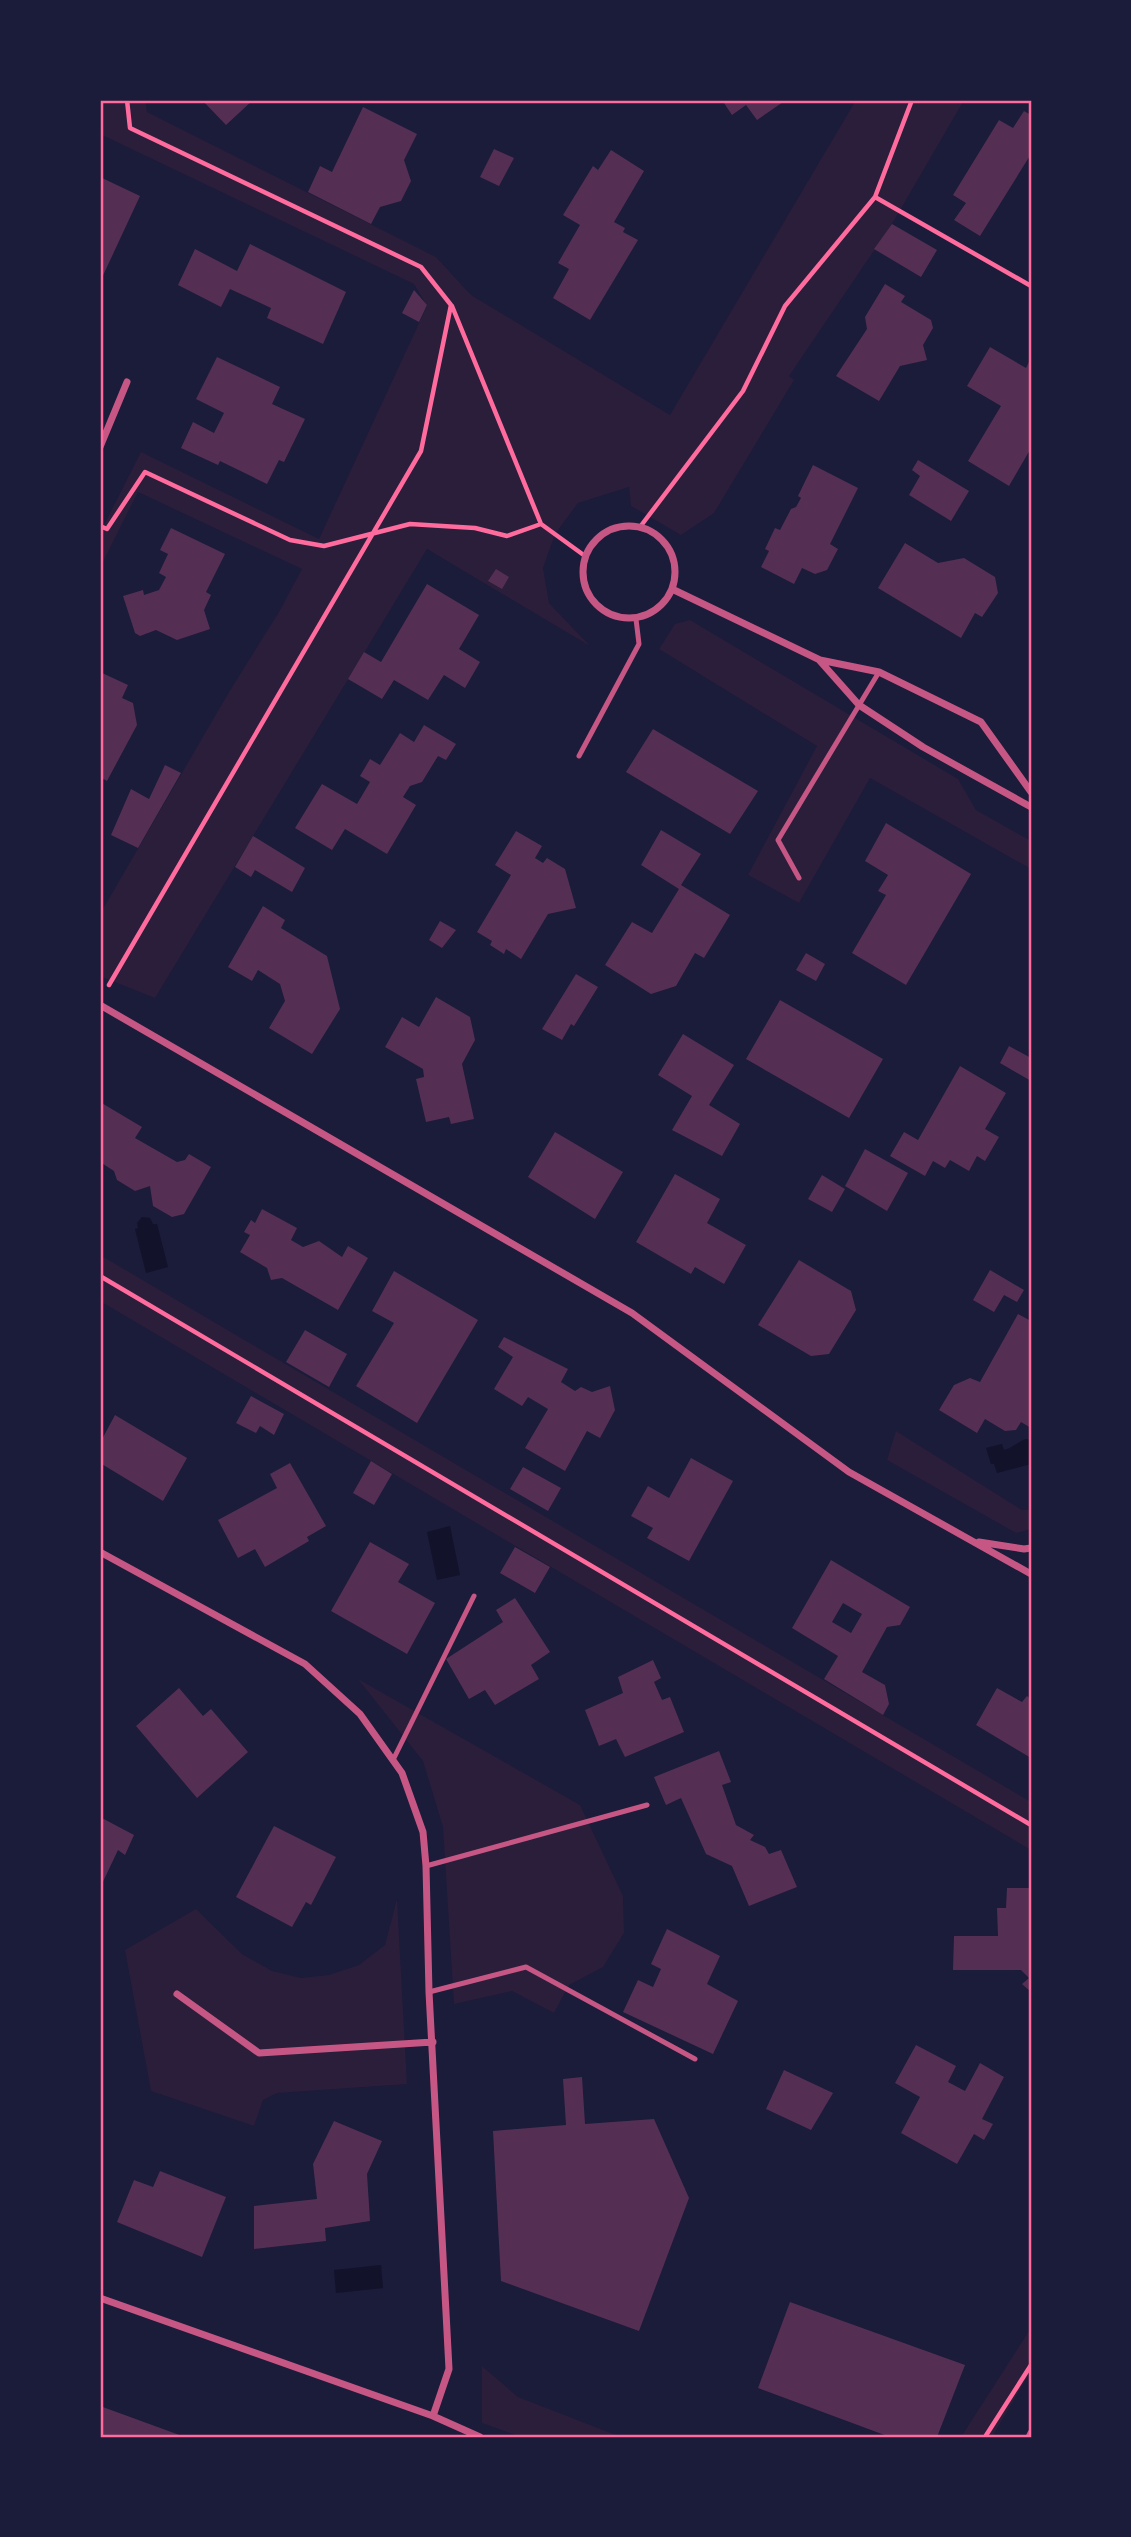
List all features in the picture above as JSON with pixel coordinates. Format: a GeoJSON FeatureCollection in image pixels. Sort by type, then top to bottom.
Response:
{"type":"FeatureCollection","features":[{"type":"Feature","properties":{"kind":"street"},"geometry":{"type":"LineString","coordinates":[[100,447],[127,382]]}},
{"type":"Feature","properties":{"kind":"street"},"geometry":{"type":"LineString","coordinates":[[640,527],[657,535],[669,548],[675,566],[672,589],[658,609],[636,619],[612,616],[592,602],[583,580],[585,556],[596,539],[612,529],[640,527]]}},
{"type":"Feature","properties":{"kind":"street"},"geometry":{"type":"LineString","coordinates":[[672,589],[820,660],[879,673],[981,722],[1031,792]]}},
{"type":"Feature","properties":{"kind":"street"},"geometry":{"type":"LineString","coordinates":[[820,660],[859,705],[923,747],[1031,807]]}},
{"type":"Feature","properties":{"kind":"street"},"geometry":{"type":"LineString","coordinates":[[100,1005],[632,1313],[849,1472],[1031,1574]]}},
{"type":"Feature","properties":{"kind":"street"},"geometry":{"type":"LineString","coordinates":[[975,1541],[1031,1548]]}},
{"type":"Feature","properties":{"kind":"street"},"geometry":{"type":"LineString","coordinates":[[100,1552],[305,1664],[360,1714],[402,1773],[423,1832],[426,1866],[429,1992],[449,2369],[433,2416]]}},
{"type":"Feature","properties":{"kind":"street"},"geometry":{"type":"LineString","coordinates":[[177,1994],[259,2053],[433,2042]]}},
{"type":"Feature","properties":{"kind":"street"},"geometry":{"type":"LineString","coordinates":[[100,2298],[433,2416],[480,2437]]}},
{"type":"Feature","properties":{"kind":"lane"},"geometry":{"type":"LineString","coordinates":[[579,755],[639,644],[636,619]]}},
{"type":"Feature","properties":{"kind":"lane"},"geometry":{"type":"LineString","coordinates":[[799,878],[778,840],[879,673]]}},
{"type":"Feature","properties":{"kind":"lane"},"geometry":{"type":"LineString","coordinates":[[393,1760],[474,1596]]}},
{"type":"Feature","properties":{"kind":"lane"},"geometry":{"type":"LineString","coordinates":[[426,1866],[647,1805]]}},
{"type":"Feature","properties":{"kind":"lane"},"geometry":{"type":"LineString","coordinates":[[429,1992],[526,1967],[695,2059]]}},
{"type":"Feature","properties":{"kind":"path"},"geometry":{"type":"LineString","coordinates":[[127,100],[130,128],[421,267],[452,305],[541,524],[585,556]]}},
{"type":"Feature","properties":{"kind":"path"},"geometry":{"type":"LineString","coordinates":[[640,527],[743,391],[785,306],[875,197],[912,100]]}},
{"type":"Feature","properties":{"kind":"path"},"geometry":{"type":"LineString","coordinates":[[875,197],[1031,286]]}},
{"type":"Feature","properties":{"kind":"path"},"geometry":{"type":"LineString","coordinates":[[107,989],[421,451],[452,305]]}},
{"type":"Feature","properties":{"kind":"path"},"geometry":{"type":"LineString","coordinates":[[100,526],[107,529],[145,472],[290,540],[324,546],[410,524],[475,528],[507,536],[541,524]]}},
{"type":"Feature","properties":{"kind":"path"},"geometry":{"type":"LineString","coordinates":[[100,1276],[1031,1825]]}},
{"type":"Feature","properties":{"kind":"path"},"geometry":{"type":"LineString","coordinates":[[985,2437],[1031,2365]]}},
{"type":"Feature","properties":{"kind":"shaded area"},"geometry":{"type":"Polygon","coordinates":[[[100,100],[145,100],[147,112],[436,257],[471,295],[670,415],[856,100],[964,100],[892,224],[789,376],[794,380],[714,513],[681,535],[631,506],[629,487],[578,503],[555,534],[543,568],[549,603],[590,646],[427,549],[155,998],[100,976],[100,914],[302,569],[138,492],[100,568],[100,533],[141,452],[319,539],[427,306],[414,284],[100,134],[100,100]]]}},
{"type":"Feature","properties":{"kind":"shaded area"},"geometry":{"type":"Polygon","coordinates":[[[690,620],[958,779],[976,810],[1031,841],[1031,869],[870,778],[799,903],[748,875],[817,746],[659,649],[675,624],[690,620]]]}},
{"type":"Feature","properties":{"kind":"shaded area"},"geometry":{"type":"Polygon","coordinates":[[[142,1217],[150,1218],[153,1224],[157,1224],[168,1267],[146,1273],[135,1229],[142,1217]]]}},
{"type":"Feature","properties":{"kind":"shaded area"},"geometry":{"type":"Polygon","coordinates":[[[100,1255],[1031,1802],[1031,1850],[100,1301],[100,1255]]]}},
{"type":"Feature","properties":{"kind":"shaded area"},"geometry":{"type":"Polygon","coordinates":[[[896,1431],[1022,1510],[1031,1510],[1031,1529],[1016,1533],[887,1460],[896,1431]]]}},
{"type":"Feature","properties":{"kind":"shaded area"},"geometry":{"type":"Polygon","coordinates":[[[1026,1439],[1031,1440],[1031,1464],[997,1473],[986,1448],[1002,1444],[1004,1450],[1026,1439]]]}},
{"type":"Feature","properties":{"kind":"shaded area"},"geometry":{"type":"Polygon","coordinates":[[[450,1526],[460,1575],[437,1580],[427,1532],[450,1526]]]}},
{"type":"Feature","properties":{"kind":"shaded area"},"geometry":{"type":"Polygon","coordinates":[[[358,1679],[580,1805],[623,1896],[624,1933],[603,1967],[569,1985],[554,2013],[512,1991],[454,2004],[443,1827],[423,1761],[358,1679]]]}},
{"type":"Feature","properties":{"kind":"shaded area"},"geometry":{"type":"Polygon","coordinates":[[[397,1899],[407,2084],[277,2093],[263,2100],[254,2126],[151,2091],[125,1950],[196,1909],[242,1954],[272,1971],[301,1978],[329,1975],[359,1965],[385,1945],[397,1899]]]}},
{"type":"Feature","properties":{"kind":"shaded area"},"geometry":{"type":"Polygon","coordinates":[[[381,2265],[383,2288],[336,2293],[334,2270],[381,2265]]]}},
{"type":"Feature","properties":{"kind":"shaded area"},"geometry":{"type":"Polygon","coordinates":[[[1031,2328],[1031,2371],[992,2437],[961,2437],[1031,2328]]]}},
{"type":"Feature","properties":{"kind":"shaded area"},"geometry":{"type":"Polygon","coordinates":[[[482,2366],[518,2397],[621,2437],[521,2437],[482,2423],[482,2366]]]}},
{"type":"Feature","properties":{"kind":"building"},"geometry":{"type":"Polygon","coordinates":[[[202,100],[253,100],[226,125],[202,100]]]}},
{"type":"Feature","properties":{"kind":"building"},"geometry":{"type":"Polygon","coordinates":[[[722,100],[786,100],[757,120],[746,105],[732,115],[722,100]]]}},
{"type":"Feature","properties":{"kind":"building"},"geometry":{"type":"Polygon","coordinates":[[[363,107],[417,134],[404,160],[411,181],[401,201],[380,207],[371,224],[308,192],[320,166],[332,172],[363,107]]]}},
{"type":"Feature","properties":{"kind":"building"},"geometry":{"type":"Polygon","coordinates":[[[1024,111],[1031,115],[1031,154],[980,236],[954,220],[966,203],[953,195],[999,120],[1013,128],[1024,111]]]}},
{"type":"Feature","properties":{"kind":"building"},"geometry":{"type":"Polygon","coordinates":[[[494,149],[514,158],[499,186],[480,177],[494,149]]]}},
{"type":"Feature","properties":{"kind":"building"},"geometry":{"type":"Polygon","coordinates":[[[611,150],[644,171],[614,222],[625,228],[623,232],[638,240],[590,320],[553,298],[569,269],[558,263],[580,225],[563,215],[593,166],[598,170],[611,150]]]}},
{"type":"Feature","properties":{"kind":"building"},"geometry":{"type":"Polygon","coordinates":[[[100,177],[140,196],[100,282],[100,177]]]}},
{"type":"Feature","properties":{"kind":"building"},"geometry":{"type":"Polygon","coordinates":[[[892,224],[937,250],[921,277],[874,249],[892,224]]]}},
{"type":"Feature","properties":{"kind":"building"},"geometry":{"type":"Polygon","coordinates":[[[250,244],[346,292],[323,344],[267,318],[271,308],[230,289],[221,307],[178,285],[195,249],[237,271],[250,244]]]}},
{"type":"Feature","properties":{"kind":"building"},"geometry":{"type":"Polygon","coordinates":[[[885,284],[905,296],[901,302],[931,320],[933,328],[923,345],[927,360],[900,366],[879,401],[836,376],[867,329],[865,317],[885,284]]]}},
{"type":"Feature","properties":{"kind":"building"},"geometry":{"type":"Polygon","coordinates":[[[414,290],[427,305],[419,322],[402,313],[414,290]]]}},
{"type":"Feature","properties":{"kind":"building"},"geometry":{"type":"Polygon","coordinates":[[[990,347],[1026,368],[1031,358],[1031,448],[1009,486],[968,461],[1001,406],[967,386],[990,347]]]}},
{"type":"Feature","properties":{"kind":"building"},"geometry":{"type":"Polygon","coordinates":[[[217,357],[280,387],[272,404],[305,419],[284,462],[279,460],[267,484],[220,461],[218,465],[181,448],[193,422],[214,433],[224,413],[196,399],[217,357]]]}},
{"type":"Feature","properties":{"kind":"building"},"geometry":{"type":"Polygon","coordinates":[[[918,460],[969,491],[951,521],[909,495],[920,476],[912,470],[918,460]]]}},
{"type":"Feature","properties":{"kind":"building"},"geometry":{"type":"Polygon","coordinates":[[[813,465],[858,488],[830,544],[838,549],[827,570],[815,574],[802,568],[794,584],[761,567],[769,551],[765,549],[775,528],[780,530],[791,509],[796,507],[801,498],[798,496],[813,465]]]}},
{"type":"Feature","properties":{"kind":"building"},"geometry":{"type":"Polygon","coordinates":[[[171,528],[225,554],[206,592],[211,595],[204,610],[210,629],[177,640],[156,630],[140,636],[135,633],[123,596],[143,590],[144,595],[159,590],[166,577],[159,573],[168,554],[160,550],[171,528]]]}},
{"type":"Feature","properties":{"kind":"building"},"geometry":{"type":"Polygon","coordinates":[[[905,543],[938,563],[964,558],[995,577],[998,593],[982,617],[975,613],[961,638],[878,588],[905,543]]]}},
{"type":"Feature","properties":{"kind":"building"},"geometry":{"type":"Polygon","coordinates":[[[496,569],[509,577],[502,589],[488,581],[496,569]]]}},
{"type":"Feature","properties":{"kind":"building"},"geometry":{"type":"Polygon","coordinates":[[[427,584],[479,615],[459,649],[480,662],[465,688],[444,675],[428,700],[394,680],[382,699],[348,679],[364,652],[381,662],[427,584]]]}},
{"type":"Feature","properties":{"kind":"building"},"geometry":{"type":"Polygon","coordinates":[[[100,672],[128,685],[122,698],[133,703],[137,725],[107,781],[100,777],[100,672]]]}},
{"type":"Feature","properties":{"kind":"building"},"geometry":{"type":"Polygon","coordinates":[[[424,725],[456,744],[446,760],[438,756],[422,782],[410,786],[403,797],[416,805],[387,854],[345,829],[332,850],[295,828],[322,784],[357,804],[370,782],[360,776],[370,759],[380,765],[400,733],[414,742],[424,725]]]}},
{"type":"Feature","properties":{"kind":"building"},"geometry":{"type":"Polygon","coordinates":[[[653,729],[758,791],[730,834],[626,772],[653,729]]]}},
{"type":"Feature","properties":{"kind":"building"},"geometry":{"type":"Polygon","coordinates":[[[165,765],[181,773],[138,848],[111,835],[131,789],[149,799],[165,765]]]}},
{"type":"Feature","properties":{"kind":"building"},"geometry":{"type":"Polygon","coordinates":[[[886,823],[971,874],[906,985],[852,953],[886,895],[878,891],[888,875],[865,861],[886,823]]]}},
{"type":"Feature","properties":{"kind":"building"},"geometry":{"type":"Polygon","coordinates":[[[661,830],[701,854],[681,885],[730,915],[704,958],[695,953],[676,986],[651,994],[605,965],[632,922],[652,933],[679,889],[641,865],[661,830]]]}},
{"type":"Feature","properties":{"kind":"building"},"geometry":{"type":"Polygon","coordinates":[[[516,831],[542,846],[535,858],[543,863],[547,858],[565,869],[576,908],[548,914],[521,959],[506,949],[504,954],[490,945],[492,941],[477,932],[511,875],[495,865],[516,831]]]}},
{"type":"Feature","properties":{"kind":"building"},"geometry":{"type":"Polygon","coordinates":[[[253,836],[305,868],[292,892],[255,870],[251,877],[235,867],[253,836]]]}},
{"type":"Feature","properties":{"kind":"building"},"geometry":{"type":"Polygon","coordinates":[[[263,906],[285,920],[281,928],[327,956],[340,1009],[312,1054],[269,1028],[285,1001],[280,984],[258,970],[252,981],[228,967],[263,906]]]}},
{"type":"Feature","properties":{"kind":"building"},"geometry":{"type":"Polygon","coordinates":[[[440,921],[456,930],[442,948],[429,940],[440,921]]]}},
{"type":"Feature","properties":{"kind":"building"},"geometry":{"type":"Polygon","coordinates":[[[806,953],[825,964],[816,981],[796,970],[806,953]]]}},
{"type":"Feature","properties":{"kind":"building"},"geometry":{"type":"Polygon","coordinates":[[[576,974],[598,987],[562,1040],[542,1029],[576,974]]]}},
{"type":"Feature","properties":{"kind":"building"},"geometry":{"type":"Polygon","coordinates":[[[436,997],[470,1017],[475,1040],[462,1064],[474,1119],[451,1124],[449,1117],[426,1122],[416,1079],[424,1077],[423,1069],[385,1047],[402,1017],[419,1027],[436,997]]]}},
{"type":"Feature","properties":{"kind":"building"},"geometry":{"type":"Polygon","coordinates":[[[780,1000],[883,1059],[849,1118],[746,1059],[780,1000]]]}},
{"type":"Feature","properties":{"kind":"building"},"geometry":{"type":"Polygon","coordinates":[[[683,1034],[734,1065],[709,1105],[740,1124],[722,1156],[672,1130],[692,1096],[658,1075],[683,1034]]]}},
{"type":"Feature","properties":{"kind":"building"},"geometry":{"type":"Polygon","coordinates":[[[1009,1046],[1031,1058],[1031,1081],[1000,1063],[1009,1046]]]}},
{"type":"Feature","properties":{"kind":"building"},"geometry":{"type":"Polygon","coordinates":[[[960,1066],[1006,1093],[985,1129],[999,1137],[985,1161],[977,1156],[969,1171],[950,1160],[945,1168],[933,1161],[925,1176],[890,1156],[904,1132],[918,1140],[960,1066]]]}},
{"type":"Feature","properties":{"kind":"building"},"geometry":{"type":"Polygon","coordinates":[[[100,1102],[142,1127],[135,1138],[177,1162],[185,1160],[189,1154],[211,1167],[184,1214],[172,1217],[153,1206],[150,1186],[135,1191],[117,1180],[114,1171],[100,1162],[100,1102]]]}},
{"type":"Feature","properties":{"kind":"building"},"geometry":{"type":"Polygon","coordinates":[[[555,1132],[623,1172],[595,1219],[528,1177],[555,1132]]]}},
{"type":"Feature","properties":{"kind":"building"},"geometry":{"type":"Polygon","coordinates":[[[865,1149],[908,1173],[887,1211],[845,1186],[865,1149]]]}},
{"type":"Feature","properties":{"kind":"building"},"geometry":{"type":"Polygon","coordinates":[[[675,1174],[720,1199],[707,1223],[746,1245],[724,1284],[695,1267],[691,1274],[636,1242],[675,1174]]]}},
{"type":"Feature","properties":{"kind":"building"},"geometry":{"type":"Polygon","coordinates":[[[822,1175],[845,1189],[832,1212],[808,1199],[822,1175]]]}},
{"type":"Feature","properties":{"kind":"building"},"geometry":{"type":"Polygon","coordinates":[[[262,1209],[297,1228],[291,1240],[303,1247],[319,1241],[342,1257],[348,1246],[368,1258],[338,1310],[282,1278],[271,1280],[267,1268],[240,1252],[250,1235],[244,1232],[251,1220],[255,1223],[262,1209]]]}},
{"type":"Feature","properties":{"kind":"building"},"geometry":{"type":"Polygon","coordinates":[[[799,1260],[851,1291],[856,1310],[829,1354],[811,1356],[758,1325],[799,1260]]]}},
{"type":"Feature","properties":{"kind":"building"},"geometry":{"type":"Polygon","coordinates":[[[990,1270],[1024,1290],[1017,1302],[1004,1295],[994,1312],[973,1300],[990,1270]]]}},
{"type":"Feature","properties":{"kind":"building"},"geometry":{"type":"Polygon","coordinates":[[[394,1271],[478,1320],[417,1423],[356,1386],[394,1323],[372,1311],[394,1271]]]}},
{"type":"Feature","properties":{"kind":"building"},"geometry":{"type":"Polygon","coordinates":[[[1018,1314],[1031,1321],[1031,1428],[1021,1422],[1016,1430],[1005,1431],[985,1419],[977,1433],[939,1410],[954,1385],[970,1378],[980,1382],[1018,1314]]]}},
{"type":"Feature","properties":{"kind":"building"},"geometry":{"type":"Polygon","coordinates":[[[305,1330],[347,1354],[329,1387],[286,1362],[305,1330]]]}},
{"type":"Feature","properties":{"kind":"building"},"geometry":{"type":"Polygon","coordinates":[[[504,1337],[568,1369],[561,1382],[575,1391],[581,1387],[592,1392],[610,1386],[615,1410],[600,1438],[587,1431],[565,1471],[525,1448],[548,1409],[528,1397],[522,1406],[494,1389],[513,1357],[498,1347],[504,1337]]]}},
{"type":"Feature","properties":{"kind":"building"},"geometry":{"type":"Polygon","coordinates":[[[251,1396],[284,1414],[274,1435],[260,1426],[256,1433],[236,1423],[251,1396]]]}},
{"type":"Feature","properties":{"kind":"building"},"geometry":{"type":"Polygon","coordinates":[[[115,1415],[187,1458],[163,1501],[100,1463],[100,1443],[115,1415]]]}},
{"type":"Feature","properties":{"kind":"building"},"geometry":{"type":"Polygon","coordinates":[[[691,1458],[733,1481],[689,1561],[647,1538],[653,1528],[631,1516],[648,1486],[669,1498],[691,1458]]]}},
{"type":"Feature","properties":{"kind":"building"},"geometry":{"type":"Polygon","coordinates":[[[371,1461],[392,1474],[374,1505],[353,1493],[371,1461]]]}},
{"type":"Feature","properties":{"kind":"building"},"geometry":{"type":"Polygon","coordinates":[[[290,1463],[326,1526],[307,1537],[309,1541],[265,1567],[255,1549],[238,1558],[218,1520],[277,1488],[270,1474],[290,1463]]]}},
{"type":"Feature","properties":{"kind":"building"},"geometry":{"type":"Polygon","coordinates":[[[523,1467],[561,1488],[548,1511],[510,1489],[523,1467]]]}},
{"type":"Feature","properties":{"kind":"building"},"geometry":{"type":"Polygon","coordinates":[[[370,1542],[409,1564],[398,1582],[435,1603],[407,1654],[331,1611],[370,1542]]]}},
{"type":"Feature","properties":{"kind":"building"},"geometry":{"type":"Polygon","coordinates":[[[515,1547],[550,1567],[535,1593],[500,1573],[515,1547]]]}},
{"type":"Feature","properties":{"kind":"building"},"geometry":{"type":"Polygon","coordinates":[[[831,1560],[910,1607],[900,1625],[887,1627],[862,1672],[885,1685],[889,1704],[883,1715],[824,1679],[838,1656],[792,1628],[831,1560]],[[843,1603],[832,1622],[851,1633],[862,1614],[843,1603]]]}},
{"type":"Feature","properties":{"kind":"building"},"geometry":{"type":"Polygon","coordinates":[[[515,1598],[550,1652],[531,1665],[539,1679],[495,1705],[485,1690],[469,1699],[446,1659],[503,1622],[496,1610],[515,1598]]]}},
{"type":"Feature","properties":{"kind":"building"},"geometry":{"type":"Polygon","coordinates":[[[653,1660],[661,1678],[654,1682],[662,1700],[670,1697],[684,1732],[625,1757],[616,1739],[599,1746],[585,1710],[623,1693],[618,1677],[653,1660]]]}},
{"type":"Feature","properties":{"kind":"building"},"geometry":{"type":"Polygon","coordinates":[[[179,1688],[203,1716],[211,1709],[248,1752],[197,1798],[136,1726],[179,1688]]]}},
{"type":"Feature","properties":{"kind":"building"},"geometry":{"type":"Polygon","coordinates":[[[997,1688],[1022,1702],[1027,1696],[1031,1699],[1031,1758],[976,1725],[997,1688]]]}},
{"type":"Feature","properties":{"kind":"building"},"geometry":{"type":"Polygon","coordinates":[[[719,1751],[731,1782],[722,1785],[736,1825],[754,1835],[750,1840],[765,1847],[769,1854],[781,1850],[797,1887],[749,1906],[732,1866],[706,1854],[681,1798],[666,1805],[654,1777],[719,1751]]]}},
{"type":"Feature","properties":{"kind":"building"},"geometry":{"type":"Polygon","coordinates":[[[100,1817],[134,1835],[125,1855],[118,1850],[100,1888],[100,1817]]]}},
{"type":"Feature","properties":{"kind":"building"},"geometry":{"type":"Polygon","coordinates":[[[274,1826],[336,1857],[311,1905],[306,1902],[292,1927],[236,1897],[274,1826]]]}},
{"type":"Feature","properties":{"kind":"building"},"geometry":{"type":"Polygon","coordinates":[[[1007,1888],[1031,1888],[1031,1992],[1022,1984],[1029,1978],[1021,1970],[953,1970],[954,1936],[998,1936],[997,1908],[1006,1908],[1007,1888]]]}},
{"type":"Feature","properties":{"kind":"building"},"geometry":{"type":"Polygon","coordinates":[[[667,1929],[720,1956],[707,1984],[738,2001],[713,2054],[623,2012],[638,1980],[653,1987],[661,1969],[651,1964],[667,1929]]]}},
{"type":"Feature","properties":{"kind":"building"},"geometry":{"type":"Polygon","coordinates":[[[916,2045],[956,2066],[948,2082],[965,2091],[980,2063],[1004,2077],[982,2119],[993,2124],[984,2140],[974,2134],[957,2164],[901,2133],[920,2097],[895,2083],[916,2045]]]}},
{"type":"Feature","properties":{"kind":"building"},"geometry":{"type":"Polygon","coordinates":[[[784,2070],[833,2093],[811,2130],[766,2109],[784,2070]]]}},
{"type":"Feature","properties":{"kind":"building"},"geometry":{"type":"Polygon","coordinates":[[[582,2077],[585,2124],[654,2119],[689,2198],[639,2331],[501,2281],[493,2131],[566,2125],[563,2079],[582,2077]]]}},
{"type":"Feature","properties":{"kind":"building"},"geometry":{"type":"Polygon","coordinates":[[[334,2121],[382,2141],[367,2174],[370,2221],[325,2228],[326,2241],[254,2249],[254,2206],[317,2199],[313,2164],[334,2121]]]}},
{"type":"Feature","properties":{"kind":"building"},"geometry":{"type":"Polygon","coordinates":[[[160,2171],[226,2197],[202,2257],[117,2222],[134,2180],[153,2187],[160,2171]]]}},
{"type":"Feature","properties":{"kind":"building"},"geometry":{"type":"Polygon","coordinates":[[[790,2302],[965,2365],[937,2437],[890,2437],[758,2388],[790,2302]]]}},
{"type":"Feature","properties":{"kind":"building"},"geometry":{"type":"Polygon","coordinates":[[[100,2406],[185,2437],[100,2437],[100,2406]]]}}]}
